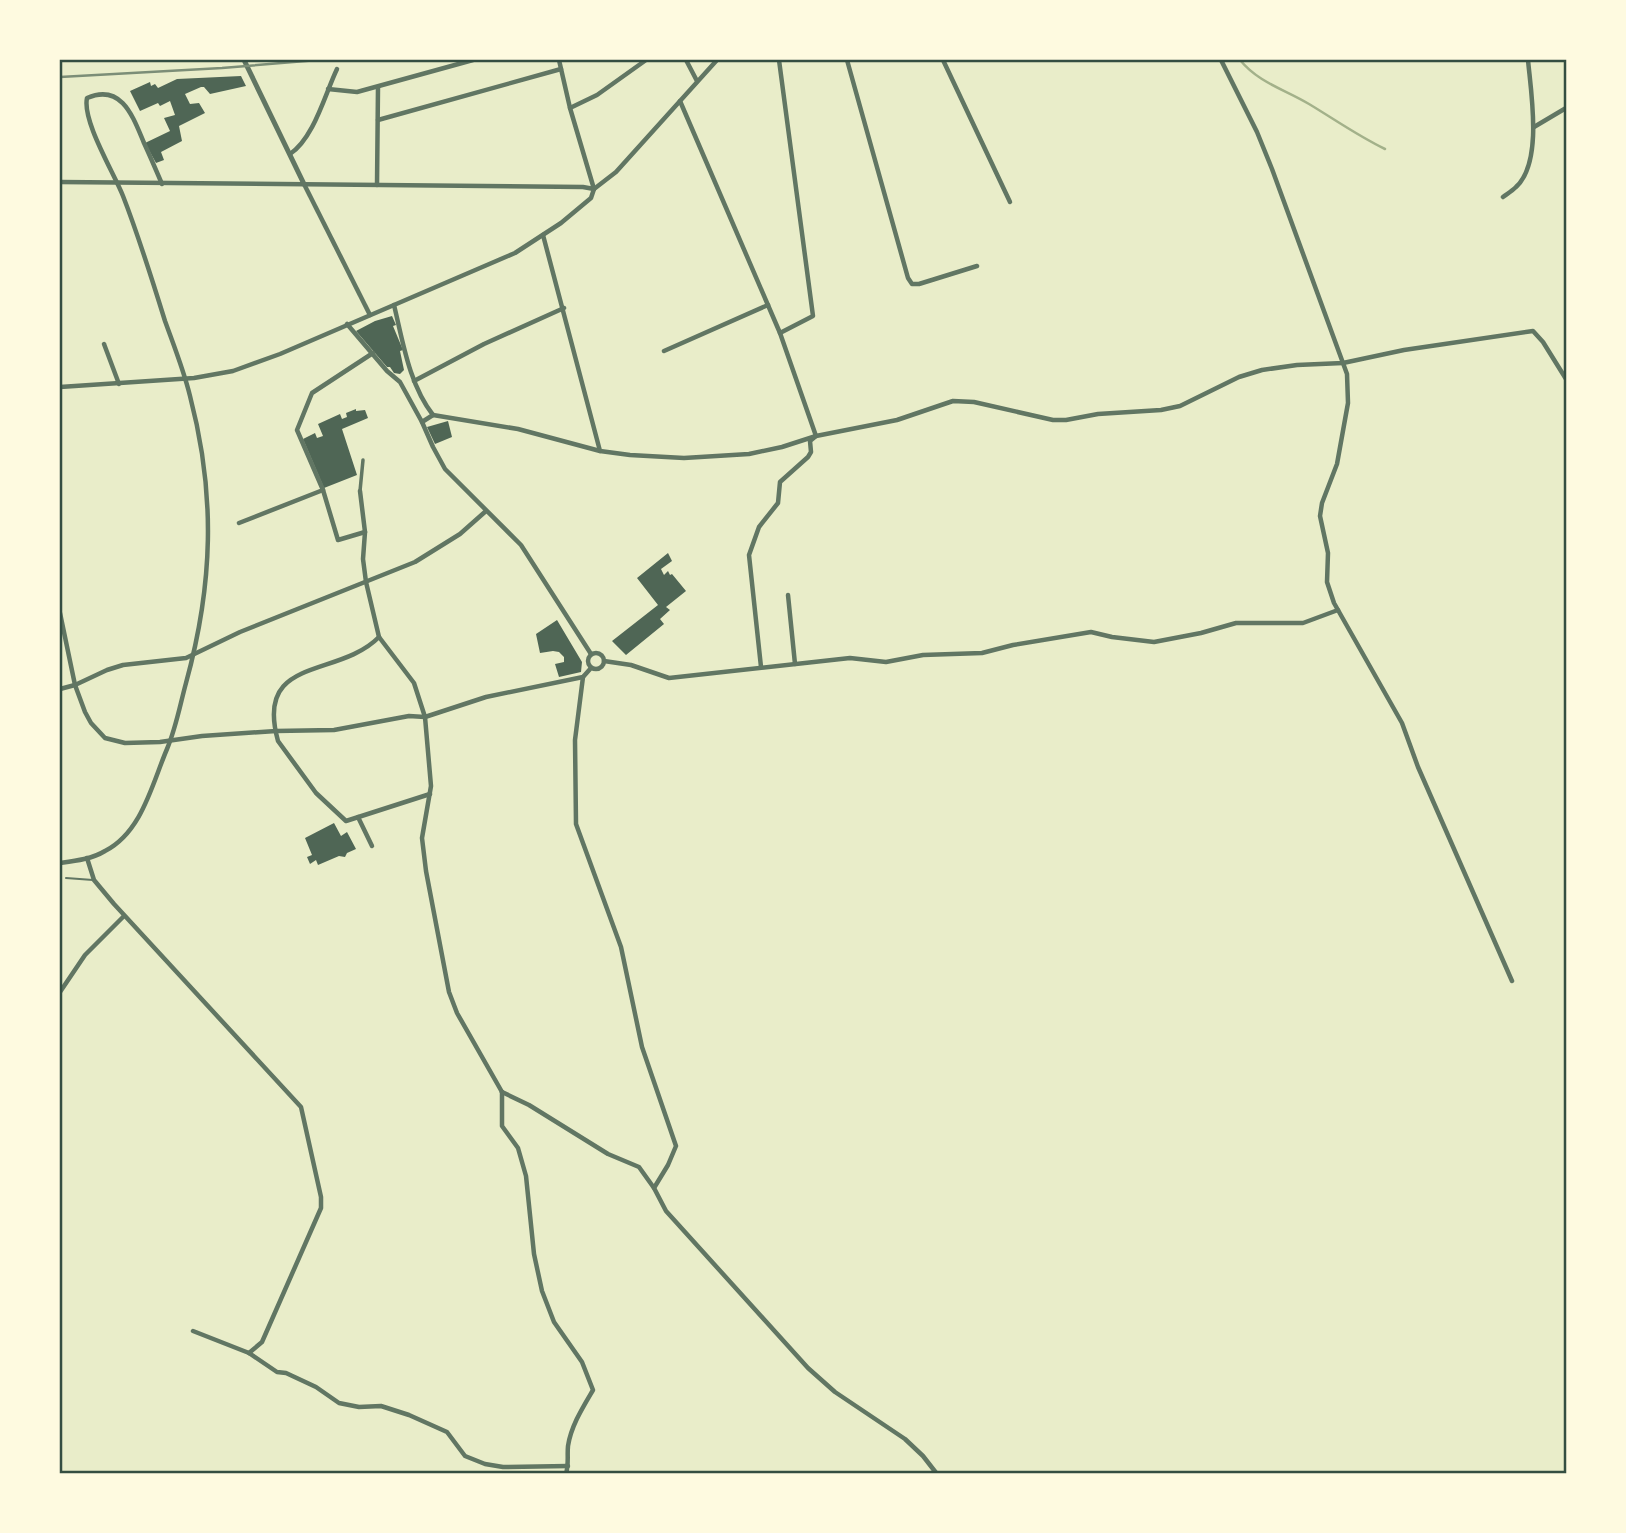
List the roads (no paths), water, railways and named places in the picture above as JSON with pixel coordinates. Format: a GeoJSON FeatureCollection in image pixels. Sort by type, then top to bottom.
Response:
{"type":"FeatureCollection","features":[{"type":"Feature","properties":{"kind":"street"},"geometry":{"type":"LineString","coordinates":[[244,60],[370,315]]}},
{"type":"Feature","properties":{"kind":"street"},"geometry":{"type":"LineString","coordinates":[[328,89],[357,92],[473,60]]}},
{"type":"Feature","properties":{"kind":"street"},"geometry":{"type":"LineString","coordinates":[[559,60],[594,189]]}},
{"type":"Feature","properties":{"kind":"street"},"geometry":{"type":"LineString","coordinates":[[570,108],[597,94],[646,60]]}},
{"type":"Feature","properties":{"kind":"street"},"geometry":{"type":"LineString","coordinates":[[686,60],[697,81]]}},
{"type":"Feature","properties":{"kind":"street"},"geometry":{"type":"LineString","coordinates":[[60,387],[203,377],[245,367],[515,253],[591,198],[594,189],[616,172],[718,60]]}},
{"type":"Feature","properties":{"kind":"street"},"geometry":{"type":"LineString","coordinates":[[779,60],[813,316],[780,333]]}},
{"type":"Feature","properties":{"kind":"street"},"geometry":{"type":"LineString","coordinates":[[847,60],[908,278],[912,284],[919,284],[977,266]]}},
{"type":"Feature","properties":{"kind":"street"},"geometry":{"type":"LineString","coordinates":[[943,60],[1010,202]]}},
{"type":"Feature","properties":{"kind":"street"},"geometry":{"type":"LineString","coordinates":[[1221,60],[1267,157],[1347,374],[1348,403],[1337,464],[1322,503],[1320,516],[1328,553],[1327,582],[1338,610],[1402,723],[1418,768],[1512,981]]}},
{"type":"Feature","properties":{"kind":"street"},"geometry":{"type":"LineString","coordinates":[[1503,197],[1518,186],[1530,160],[1534,127],[1528,60]]}},
{"type":"Feature","properties":{"kind":"street"},"geometry":{"type":"LineString","coordinates":[[290,154],[296,150],[314,124],[337,69]]}},
{"type":"Feature","properties":{"kind":"street"},"geometry":{"type":"LineString","coordinates":[[378,120],[561,69]]}},
{"type":"Feature","properties":{"kind":"street"},"geometry":{"type":"LineString","coordinates":[[377,185],[379,87]]}},
{"type":"Feature","properties":{"kind":"street"},"geometry":{"type":"LineString","coordinates":[[60,863],[105,852],[119,842],[146,804],[171,740],[195,653],[206,591],[209,520],[205,473],[185,378],[122,193],[92,127],[85,102],[87,97],[102,93],[112,95],[124,103],[162,184]]}},
{"type":"Feature","properties":{"kind":"street"},"geometry":{"type":"LineString","coordinates":[[680,100],[780,333],[816,436]]}},
{"type":"Feature","properties":{"kind":"street"},"geometry":{"type":"LineString","coordinates":[[1534,127],[1566,108]]}},
{"type":"Feature","properties":{"kind":"street"},"geometry":{"type":"LineString","coordinates":[[60,182],[594,189]]}},
{"type":"Feature","properties":{"kind":"street"},"geometry":{"type":"LineString","coordinates":[[543,235],[600,451]]}},
{"type":"Feature","properties":{"kind":"street"},"geometry":{"type":"LineString","coordinates":[[394,305],[414,381],[433,415]]}},
{"type":"Feature","properties":{"kind":"street"},"geometry":{"type":"LineString","coordinates":[[664,351],[768,305]]}},
{"type":"Feature","properties":{"kind":"street"},"geometry":{"type":"LineString","coordinates":[[414,381],[484,344],[564,308]]}},
{"type":"Feature","properties":{"kind":"street"},"geometry":{"type":"LineString","coordinates":[[347,324],[387,371],[400,382],[440,461],[463,489],[521,545],[591,654]]}},
{"type":"Feature","properties":{"kind":"street"},"geometry":{"type":"LineString","coordinates":[[422,422],[433,415],[518,429],[600,451],[630,455],[714,457],[749,454],[782,447],[816,436],[897,419],[936,405],[960,400],[999,406],[1053,420],[1161,410],[1180,406],[1239,377],[1262,370],[1343,363],[1404,349],[1533,331],[1544,342],[1566,379]]}},
{"type":"Feature","properties":{"kind":"street"},"geometry":{"type":"LineString","coordinates":[[104,344],[119,384]]}},
{"type":"Feature","properties":{"kind":"street"},"geometry":{"type":"LineString","coordinates":[[365,532],[338,540],[323,490],[297,430],[312,393],[373,353]]}},
{"type":"Feature","properties":{"kind":"street"},"geometry":{"type":"LineString","coordinates":[[761,667],[749,555],[760,527],[778,503],[780,482],[808,457],[811,452],[810,441],[816,436]]}},
{"type":"Feature","properties":{"kind":"street"},"geometry":{"type":"LineString","coordinates":[[363,460],[360,491],[365,532],[363,559],[379,637],[417,689],[425,717],[430,761],[430,794],[422,838],[449,992],[457,1013],[502,1091],[502,1126],[518,1148],[526,1176],[534,1254],[542,1291],[554,1322],[582,1362],[593,1390],[577,1415],[568,1446],[566,1474]]}},
{"type":"Feature","properties":{"kind":"street"},"geometry":{"type":"LineString","coordinates":[[239,523],[323,490]]}},
{"type":"Feature","properties":{"kind":"street"},"geometry":{"type":"LineString","coordinates":[[60,689],[123,665],[186,658],[240,632],[415,562],[460,534],[486,511]]}},
{"type":"Feature","properties":{"kind":"street"},"geometry":{"type":"LineString","coordinates":[[788,595],[795,664]]}},
{"type":"Feature","properties":{"kind":"street"},"geometry":{"type":"LineString","coordinates":[[591,654],[598,653],[604,661],[631,664],[669,678],[850,658],[886,662],[923,654],[982,653],[1091,632],[1154,642],[1213,631],[1236,623],[1303,623],[1338,610]]}},
{"type":"Feature","properties":{"kind":"street"},"geometry":{"type":"LineString","coordinates":[[60,612],[75,685],[92,723],[105,738],[125,743],[276,731],[320,731],[409,716],[425,717],[486,697],[583,677]]}},
{"type":"Feature","properties":{"kind":"street"},"geometry":{"type":"LineString","coordinates":[[379,637],[370,646],[342,660],[292,677],[283,684],[278,690],[278,741],[316,793],[346,821],[430,794]]}},
{"type":"Feature","properties":{"kind":"street"},"geometry":{"type":"LineString","coordinates":[[591,654],[588,661],[591,667]]}},
{"type":"Feature","properties":{"kind":"street"},"geometry":{"type":"LineString","coordinates":[[591,667],[600,667],[604,661]]}},
{"type":"Feature","properties":{"kind":"street"},"geometry":{"type":"LineString","coordinates":[[591,667],[583,677],[575,740],[576,824],[621,947],[642,1047],[676,1146],[654,1188]]}},
{"type":"Feature","properties":{"kind":"street"},"geometry":{"type":"LineString","coordinates":[[358,817],[372,846]]}},
{"type":"Feature","properties":{"kind":"street"},"geometry":{"type":"LineString","coordinates":[[88,858],[94,880],[301,1107],[321,1197],[321,1208],[262,1342],[249,1353]]}},
{"type":"Feature","properties":{"kind":"street"},"geometry":{"type":"LineString","coordinates":[[60,992],[85,955],[124,915]]}},
{"type":"Feature","properties":{"kind":"street"},"geometry":{"type":"LineString","coordinates":[[502,1091],[608,1154],[639,1167],[666,1212],[808,1368],[835,1392],[905,1439],[937,1474]]}},
{"type":"Feature","properties":{"kind":"street"},"geometry":{"type":"LineString","coordinates":[[193,1331],[249,1353],[277,1372],[307,1383],[339,1403],[359,1407],[381,1406],[447,1432],[465,1456],[485,1464],[503,1467],[568,1466]]}},
{"type":"Feature","properties":{"kind":"lane"},"geometry":{"type":"LineString","coordinates":[[66,878],[94,880]]}},
{"type":"Feature","properties":{"kind":"waterway"},"geometry":{"type":"LineString","coordinates":[[1240,60],[1264,80],[1385,149]]}},
{"type":"Feature","properties":{"kind":"railway"},"geometry":{"type":"LineString","coordinates":[[60,77],[318,60]]}}]}
